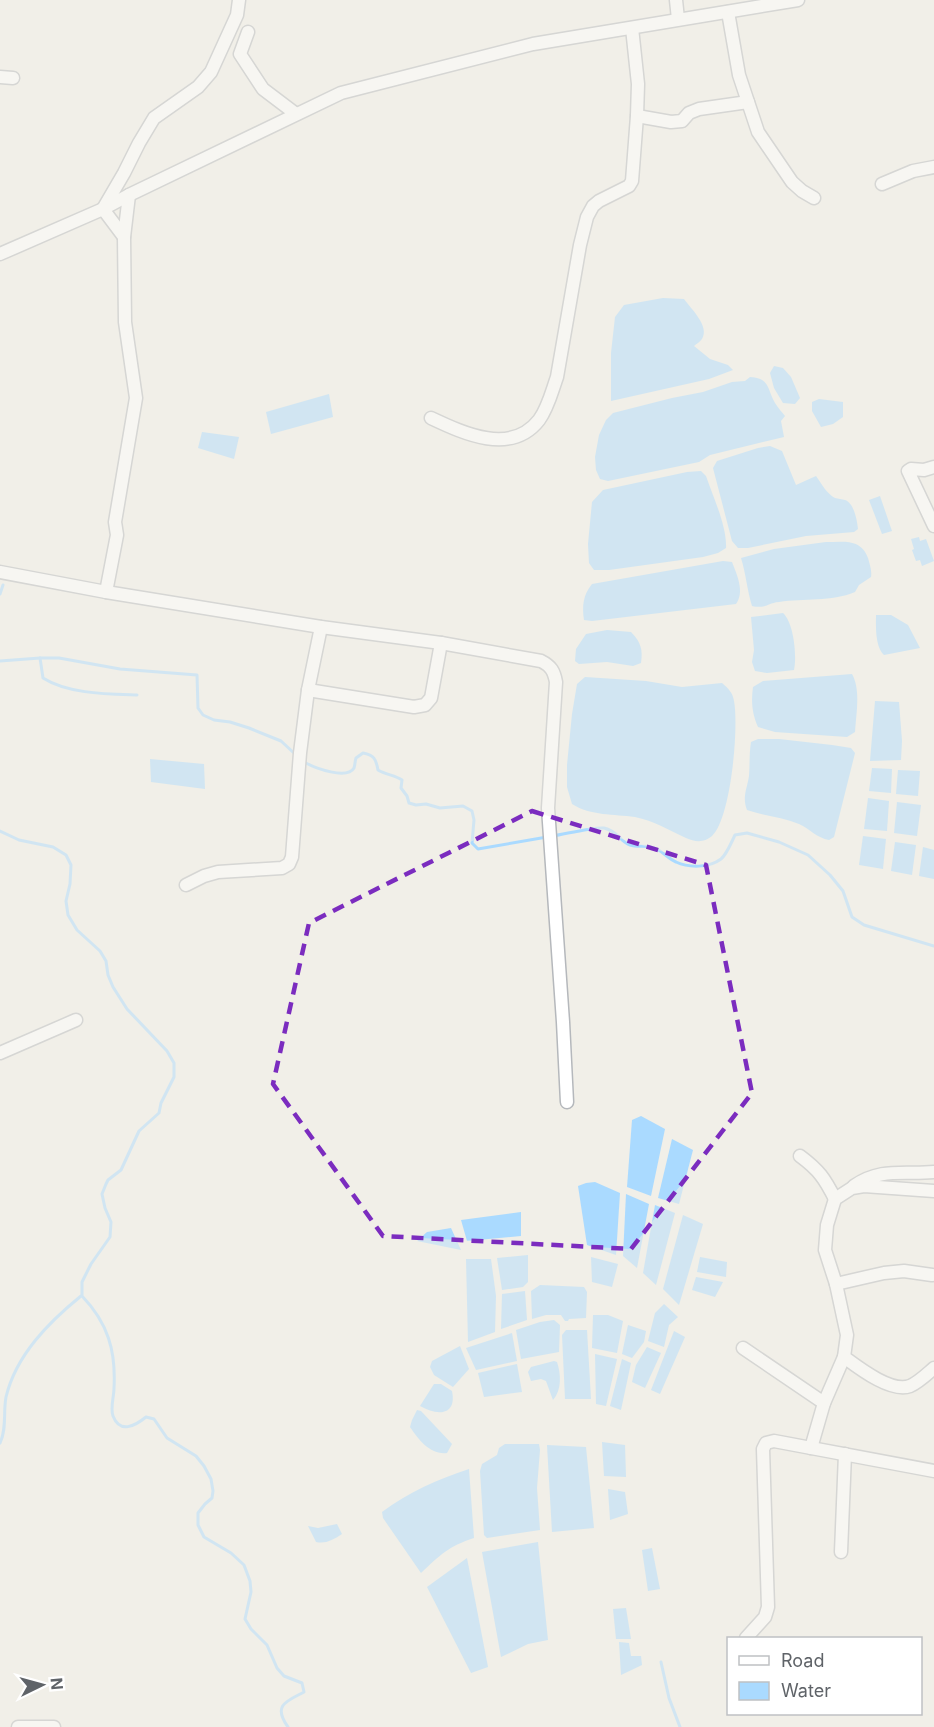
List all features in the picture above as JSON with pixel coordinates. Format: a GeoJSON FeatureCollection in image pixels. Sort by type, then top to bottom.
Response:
{"type":"FeatureCollection","features":[{"type":"Feature","properties":{"kind":"street"},"geometry":{"type":"LineString","coordinates":[[103,209],[154,118],[198,87],[211,72],[237,15],[239,0]]}},
{"type":"Feature","properties":{"kind":"street"},"geometry":{"type":"LineString","coordinates":[[676,0],[678,19]]}},
{"type":"Feature","properties":{"kind":"street"},"geometry":{"type":"LineString","coordinates":[[0,254],[103,209],[338,94],[533,44],[798,0]]}},
{"type":"Feature","properties":{"kind":"street"},"geometry":{"type":"LineString","coordinates":[[728,12],[739,75],[758,132],[792,182],[814,198]]}},
{"type":"Feature","properties":{"kind":"street"},"geometry":{"type":"LineString","coordinates":[[431,418],[463,432],[495,440],[514,438],[526,432],[539,420],[557,377],[587,217],[599,201],[629,186],[632,181],[638,84],[632,28]]}},
{"type":"Feature","properties":{"kind":"street"},"geometry":{"type":"LineString","coordinates":[[248,32],[240,54],[263,89],[296,114]]}},
{"type":"Feature","properties":{"kind":"street"},"geometry":{"type":"LineString","coordinates":[[637,116],[671,122],[682,121],[689,113],[699,109],[748,102]]}},
{"type":"Feature","properties":{"kind":"street"},"geometry":{"type":"LineString","coordinates":[[882,184],[913,171],[934,167]]}},
{"type":"Feature","properties":{"kind":"street"},"geometry":{"type":"LineString","coordinates":[[106,592],[117,535],[115,522],[136,398],[125,322],[124,237],[129,195]]}},
{"type":"Feature","properties":{"kind":"street"},"geometry":{"type":"LineString","coordinates":[[103,209],[124,237]]}},
{"type":"Feature","properties":{"kind":"street"},"geometry":{"type":"LineString","coordinates":[[934,467],[908,471],[934,526]]}},
{"type":"Feature","properties":{"kind":"street"},"geometry":{"type":"LineString","coordinates":[[0,572],[106,592],[321,627],[441,643],[541,661],[550,666],[555,673],[556,682],[548,808],[567,1102]]}},
{"type":"Feature","properties":{"kind":"street"},"geometry":{"type":"LineString","coordinates":[[186,885],[218,872],[282,868],[289,864],[292,857],[300,753],[308,690],[321,627]]}},
{"type":"Feature","properties":{"kind":"street"},"geometry":{"type":"LineString","coordinates":[[308,690],[414,707],[425,705],[431,698],[441,643]]}},
{"type":"Feature","properties":{"kind":"street"},"geometry":{"type":"LineString","coordinates":[[0,1053],[76,1020]]}},
{"type":"Feature","properties":{"kind":"street"},"geometry":{"type":"LineString","coordinates":[[800,1156],[816,1168],[836,1199]]}},
{"type":"Feature","properties":{"kind":"street"},"geometry":{"type":"LineString","coordinates":[[811,1448],[824,1403],[844,1357],[847,1335],[836,1284],[825,1250],[827,1225],[836,1199],[862,1180],[875,1175],[892,1172],[934,1172]]}},
{"type":"Feature","properties":{"kind":"street"},"geometry":{"type":"LineString","coordinates":[[852,1188],[864,1186],[934,1191]]}},
{"type":"Feature","properties":{"kind":"street"},"geometry":{"type":"LineString","coordinates":[[836,1284],[904,1271],[932,1275]]}},
{"type":"Feature","properties":{"kind":"street"},"geometry":{"type":"LineString","coordinates":[[743,1348],[824,1403]]}},
{"type":"Feature","properties":{"kind":"street"},"geometry":{"type":"LineString","coordinates":[[844,1357],[869,1374],[896,1386],[909,1386],[934,1368]]}},
{"type":"Feature","properties":{"kind":"street"},"geometry":{"type":"LineString","coordinates":[[748,1637],[765,1617],[768,1607],[763,1449],[766,1443],[774,1441],[934,1471]]}},
{"type":"Feature","properties":{"kind":"street"},"geometry":{"type":"LineString","coordinates":[[842,1552],[845,1454]]}},
{"type":"Feature","properties":{"kind":"street"},"geometry":{"type":"LineString","coordinates":[[18,1727],[54,1727]]}},
{"type":"Feature","properties":{"kind":"highlighted area"},"geometry":{"type":"Polygon","coordinates":[[[532,811],[706,865],[752,1093],[631,1249],[383,1236],[273,1084],[309,923],[532,811]]]}},
{"type":"Feature","properties":{"kind":"water"},"geometry":{"type":"Polygon","coordinates":[[[663,298],[684,299],[699,318],[704,329],[702,339],[694,346],[710,359],[728,365],[733,370],[709,379],[611,401],[611,353],[615,317],[624,305],[663,298]]]}},
{"type":"Feature","properties":{"kind":"water"},"geometry":{"type":"Polygon","coordinates":[[[774,366],[783,368],[791,377],[800,398],[795,404],[783,403],[774,388],[770,373],[774,366]]]}},
{"type":"Feature","properties":{"kind":"water"},"geometry":{"type":"Polygon","coordinates":[[[750,377],[765,382],[775,403],[785,416],[781,421],[784,437],[710,455],[699,462],[608,481],[600,479],[596,470],[595,457],[599,435],[606,420],[613,413],[703,392],[732,382],[745,381],[750,377]]]}},
{"type":"Feature","properties":{"kind":"water"},"geometry":{"type":"Polygon","coordinates":[[[329,394],[333,417],[271,434],[266,412],[329,394]]]}},
{"type":"Feature","properties":{"kind":"water"},"geometry":{"type":"Polygon","coordinates":[[[819,399],[843,402],[843,417],[833,424],[821,427],[812,411],[812,402],[819,399]]]}},
{"type":"Feature","properties":{"kind":"water"},"geometry":{"type":"Polygon","coordinates":[[[202,432],[239,437],[234,459],[198,448],[202,432]]]}},
{"type":"Feature","properties":{"kind":"water"},"geometry":{"type":"Polygon","coordinates":[[[770,446],[782,451],[796,485],[816,476],[832,496],[848,502],[855,512],[858,529],[854,532],[806,536],[738,548],[732,541],[713,468],[717,461],[770,446]]]}},
{"type":"Feature","properties":{"kind":"water"},"geometry":{"type":"Polygon","coordinates":[[[701,471],[706,476],[719,512],[726,548],[703,557],[594,570],[589,563],[588,544],[592,502],[603,490],[701,471]]]}},
{"type":"Feature","properties":{"kind":"water"},"geometry":{"type":"Polygon","coordinates":[[[880,496],[892,531],[882,534],[869,500],[880,496]]]}},
{"type":"Feature","properties":{"kind":"water"},"geometry":{"type":"Polygon","coordinates":[[[919,537],[920,541],[926,539],[934,561],[922,566],[920,560],[916,561],[912,550],[914,549],[911,539],[919,537]]]}},
{"type":"Feature","properties":{"kind":"water"},"geometry":{"type":"Polygon","coordinates":[[[826,542],[851,542],[861,547],[868,558],[871,577],[859,585],[855,592],[846,595],[827,599],[779,602],[761,607],[752,606],[741,558],[774,549],[826,542]]]}},
{"type":"Feature","properties":{"kind":"water"},"geometry":{"type":"Polygon","coordinates":[[[723,561],[732,562],[738,578],[740,594],[736,604],[592,621],[584,620],[584,601],[592,584],[723,561]]]}},
{"type":"Feature","properties":{"kind":"water"},"geometry":{"type":"Polygon","coordinates":[[[783,613],[790,624],[794,640],[794,670],[767,673],[755,671],[752,662],[754,650],[751,617],[783,613]]]}},
{"type":"Feature","properties":{"kind":"water"},"geometry":{"type":"Polygon","coordinates":[[[876,615],[891,615],[908,625],[920,648],[884,655],[878,642],[876,615]]]}},
{"type":"Feature","properties":{"kind":"water"},"geometry":{"type":"Polygon","coordinates":[[[607,630],[631,632],[641,646],[641,663],[633,666],[607,662],[579,664],[575,661],[576,649],[586,634],[607,630]]]}},
{"type":"Feature","properties":{"kind":"water"},"geometry":{"type":"Polygon","coordinates":[[[852,674],[856,687],[857,710],[855,732],[847,737],[775,732],[758,727],[753,712],[752,692],[753,687],[763,681],[852,674]]]}},
{"type":"Feature","properties":{"kind":"water"},"geometry":{"type":"Polygon","coordinates":[[[585,677],[646,681],[682,687],[722,683],[730,691],[735,714],[732,771],[724,811],[719,826],[712,836],[703,841],[693,840],[642,819],[595,813],[572,804],[567,787],[567,765],[572,714],[577,684],[585,677]]]}},
{"type":"Feature","properties":{"kind":"water"},"geometry":{"type":"Polygon","coordinates":[[[875,701],[899,702],[901,760],[870,761],[875,701]]]}},
{"type":"Feature","properties":{"kind":"water"},"geometry":{"type":"Polygon","coordinates":[[[758,739],[832,745],[851,748],[855,753],[834,837],[829,840],[825,839],[799,824],[747,810],[745,797],[751,742],[758,739]]]}},
{"type":"Feature","properties":{"kind":"water"},"geometry":{"type":"Polygon","coordinates":[[[150,759],[204,764],[205,789],[151,782],[150,759]]]}},
{"type":"Feature","properties":{"kind":"water"},"geometry":{"type":"Polygon","coordinates":[[[872,768],[892,769],[891,793],[869,791],[872,768]]]}},
{"type":"Feature","properties":{"kind":"water"},"geometry":{"type":"Polygon","coordinates":[[[898,770],[920,771],[918,796],[896,794],[898,770]]]}},
{"type":"Feature","properties":{"kind":"water"},"geometry":{"type":"Polygon","coordinates":[[[868,798],[889,801],[887,831],[864,829],[868,798]]]}},
{"type":"Feature","properties":{"kind":"water"},"geometry":{"type":"Polygon","coordinates":[[[897,802],[921,805],[917,836],[894,833],[897,802]]]}},
{"type":"Feature","properties":{"kind":"water"},"geometry":{"type":"Polygon","coordinates":[[[863,836],[886,839],[883,869],[859,865],[863,836]]]}},
{"type":"Feature","properties":{"kind":"water"},"geometry":{"type":"Polygon","coordinates":[[[895,842],[916,845],[912,875],[891,871],[895,842]]]}},
{"type":"Feature","properties":{"kind":"water"},"geometry":{"type":"Polygon","coordinates":[[[923,847],[934,850],[934,879],[919,876],[923,847]]]}},
{"type":"Feature","properties":{"kind":"water"},"geometry":{"type":"Polygon","coordinates":[[[641,1116],[665,1129],[651,1196],[627,1187],[632,1120],[641,1116]]]}},
{"type":"Feature","properties":{"kind":"water"},"geometry":{"type":"Polygon","coordinates":[[[672,1139],[693,1150],[679,1204],[658,1198],[672,1139]]]}},
{"type":"Feature","properties":{"kind":"water"},"geometry":{"type":"Polygon","coordinates":[[[595,1182],[620,1193],[616,1255],[587,1245],[578,1186],[595,1182]]]}},
{"type":"Feature","properties":{"kind":"water"},"geometry":{"type":"Polygon","coordinates":[[[626,1194],[649,1204],[637,1268],[623,1256],[626,1194]]]}},
{"type":"Feature","properties":{"kind":"water"},"geometry":{"type":"Polygon","coordinates":[[[655,1205],[675,1213],[656,1285],[643,1273],[655,1205]]]}},
{"type":"Feature","properties":{"kind":"water"},"geometry":{"type":"Polygon","coordinates":[[[521,1212],[521,1236],[467,1241],[461,1220],[521,1212]]]}},
{"type":"Feature","properties":{"kind":"water"},"geometry":{"type":"Polygon","coordinates":[[[683,1215],[703,1224],[679,1305],[663,1289],[683,1215]]]}},
{"type":"Feature","properties":{"kind":"water"},"geometry":{"type":"Polygon","coordinates":[[[451,1228],[461,1250],[417,1241],[427,1232],[451,1228]]]}},
{"type":"Feature","properties":{"kind":"water"},"geometry":{"type":"Polygon","coordinates":[[[528,1255],[528,1282],[523,1287],[502,1290],[497,1258],[528,1255]]]}},
{"type":"Feature","properties":{"kind":"water"},"geometry":{"type":"Polygon","coordinates":[[[591,1257],[618,1264],[612,1287],[592,1282],[591,1257]]]}},
{"type":"Feature","properties":{"kind":"water"},"geometry":{"type":"Polygon","coordinates":[[[700,1257],[727,1262],[726,1277],[697,1272],[700,1257]]]}},
{"type":"Feature","properties":{"kind":"water"},"geometry":{"type":"Polygon","coordinates":[[[466,1259],[491,1259],[496,1296],[495,1332],[468,1342],[466,1259]]]}},
{"type":"Feature","properties":{"kind":"water"},"geometry":{"type":"Polygon","coordinates":[[[696,1277],[723,1282],[715,1297],[692,1290],[696,1277]]]}},
{"type":"Feature","properties":{"kind":"water"},"geometry":{"type":"Polygon","coordinates":[[[540,1285],[584,1287],[587,1292],[586,1318],[565,1321],[561,1315],[546,1315],[532,1319],[531,1291],[540,1285]]]}},
{"type":"Feature","properties":{"kind":"water"},"geometry":{"type":"Polygon","coordinates":[[[525,1291],[527,1320],[501,1329],[502,1294],[525,1291]]]}},
{"type":"Feature","properties":{"kind":"water"},"geometry":{"type":"Polygon","coordinates":[[[664,1304],[678,1317],[669,1325],[664,1347],[648,1341],[655,1313],[664,1304]]]}},
{"type":"Feature","properties":{"kind":"water"},"geometry":{"type":"Polygon","coordinates":[[[593,1315],[608,1315],[623,1321],[617,1353],[592,1348],[593,1315]]]}},
{"type":"Feature","properties":{"kind":"water"},"geometry":{"type":"Polygon","coordinates":[[[554,1320],[560,1325],[559,1352],[521,1359],[516,1330],[554,1320]]]}},
{"type":"Feature","properties":{"kind":"water"},"geometry":{"type":"Polygon","coordinates":[[[628,1325],[646,1331],[644,1342],[632,1358],[622,1354],[628,1325]]]}},
{"type":"Feature","properties":{"kind":"water"},"geometry":{"type":"Polygon","coordinates":[[[566,1330],[587,1330],[591,1399],[565,1399],[562,1335],[566,1330]]]}},
{"type":"Feature","properties":{"kind":"water"},"geometry":{"type":"Polygon","coordinates":[[[674,1331],[685,1337],[660,1394],[651,1390],[674,1331]]]}},
{"type":"Feature","properties":{"kind":"water"},"geometry":{"type":"Polygon","coordinates":[[[512,1333],[517,1361],[476,1370],[466,1348],[512,1333]]]}},
{"type":"Feature","properties":{"kind":"water"},"geometry":{"type":"Polygon","coordinates":[[[460,1346],[469,1369],[453,1387],[434,1375],[430,1367],[432,1361],[460,1346]]]}},
{"type":"Feature","properties":{"kind":"water"},"geometry":{"type":"Polygon","coordinates":[[[647,1347],[661,1353],[645,1388],[632,1382],[636,1365],[647,1347]]]}},
{"type":"Feature","properties":{"kind":"water"},"geometry":{"type":"Polygon","coordinates":[[[595,1354],[617,1359],[606,1406],[596,1404],[595,1354]]]}},
{"type":"Feature","properties":{"kind":"water"},"geometry":{"type":"Polygon","coordinates":[[[622,1359],[631,1363],[621,1410],[610,1406],[622,1359]]]}},
{"type":"Feature","properties":{"kind":"water"},"geometry":{"type":"Polygon","coordinates":[[[557,1362],[560,1382],[553,1400],[546,1381],[541,1379],[531,1381],[528,1372],[531,1367],[557,1362]]]}},
{"type":"Feature","properties":{"kind":"water"},"geometry":{"type":"Polygon","coordinates":[[[517,1364],[522,1392],[484,1397],[478,1373],[517,1364]]]}},
{"type":"Feature","properties":{"kind":"water"},"geometry":{"type":"Polygon","coordinates":[[[434,1384],[441,1384],[452,1391],[452,1405],[444,1412],[420,1406],[434,1384]]]}},
{"type":"Feature","properties":{"kind":"water"},"geometry":{"type":"Polygon","coordinates":[[[417,1410],[421,1411],[452,1444],[447,1453],[430,1449],[410,1427],[417,1410]]]}},
{"type":"Feature","properties":{"kind":"water"},"geometry":{"type":"Polygon","coordinates":[[[602,1442],[625,1445],[626,1477],[604,1476],[602,1442]]]}},
{"type":"Feature","properties":{"kind":"water"},"geometry":{"type":"Polygon","coordinates":[[[505,1444],[539,1444],[537,1488],[540,1530],[487,1538],[484,1535],[480,1471],[482,1464],[497,1455],[499,1448],[505,1444]]]}},
{"type":"Feature","properties":{"kind":"water"},"geometry":{"type":"Polygon","coordinates":[[[547,1445],[586,1447],[594,1528],[552,1532],[547,1445]]]}},
{"type":"Feature","properties":{"kind":"water"},"geometry":{"type":"Polygon","coordinates":[[[469,1469],[474,1538],[445,1552],[421,1573],[383,1518],[382,1512],[424,1487],[469,1469]]]}},
{"type":"Feature","properties":{"kind":"water"},"geometry":{"type":"Polygon","coordinates":[[[608,1489],[625,1492],[628,1514],[610,1520],[608,1489]]]}},
{"type":"Feature","properties":{"kind":"water"},"geometry":{"type":"Polygon","coordinates":[[[337,1524],[342,1534],[323,1542],[316,1542],[308,1526],[318,1528],[337,1524]]]}},
{"type":"Feature","properties":{"kind":"water"},"geometry":{"type":"Polygon","coordinates":[[[538,1542],[548,1640],[528,1644],[501,1657],[482,1552],[538,1542]]]}},
{"type":"Feature","properties":{"kind":"water"},"geometry":{"type":"Polygon","coordinates":[[[652,1548],[660,1589],[648,1591],[642,1550],[652,1548]]]}},
{"type":"Feature","properties":{"kind":"water"},"geometry":{"type":"Polygon","coordinates":[[[467,1558],[488,1667],[471,1673],[427,1587],[467,1558]]]}},
{"type":"Feature","properties":{"kind":"water"},"geometry":{"type":"Polygon","coordinates":[[[626,1608],[631,1639],[616,1639],[613,1609],[626,1608]]]}},
{"type":"Feature","properties":{"kind":"water"},"geometry":{"type":"Polygon","coordinates":[[[619,1642],[629,1643],[631,1656],[641,1656],[642,1665],[621,1675],[619,1642]]]}},
{"type":"Feature","properties":{"kind":"waterway"},"geometry":{"type":"LineString","coordinates":[[0,594],[3,585]]}},
{"type":"Feature","properties":{"kind":"waterway"},"geometry":{"type":"LineString","coordinates":[[40,658],[43,678],[53,683],[88,692],[137,695]]}},
{"type":"Feature","properties":{"kind":"waterway"},"geometry":{"type":"LineString","coordinates":[[0,661],[59,658],[120,669],[197,675],[198,708],[203,715],[214,720],[249,728],[281,741],[295,754]]}},
{"type":"Feature","properties":{"kind":"waterway"},"geometry":{"type":"LineString","coordinates":[[306,763],[331,772],[345,773],[354,768],[356,758],[363,753],[370,755],[375,760],[378,770],[402,780],[401,788],[409,803],[440,808],[463,806],[472,811],[474,820],[472,843],[478,849],[547,837]]}},
{"type":"Feature","properties":{"kind":"waterway"},"geometry":{"type":"LineString","coordinates":[[553,836],[604,828],[612,831],[630,845],[653,848],[676,862],[693,866],[711,864],[721,859],[735,835],[747,833],[779,842],[808,855],[830,875],[843,891],[852,917],[864,925],[934,946]]}},
{"type":"Feature","properties":{"kind":"waterway"},"geometry":{"type":"LineString","coordinates":[[0,831],[19,840],[53,847],[66,855],[71,865],[66,901],[68,915],[77,930],[100,951],[106,961],[113,987],[127,1009],[167,1051],[174,1063],[174,1077],[161,1103],[159,1113],[139,1131],[121,1170],[108,1180],[102,1194],[111,1222],[110,1237],[91,1264],[82,1282],[82,1296],[91,1306],[109,1338],[114,1375],[112,1413],[116,1422],[128,1427],[146,1417],[154,1419],[167,1438],[196,1456],[211,1479],[212,1498],[198,1513],[198,1525],[204,1537],[231,1553],[244,1565],[251,1592],[245,1619],[251,1629],[267,1645],[277,1668],[284,1676],[302,1683],[304,1692],[287,1701],[282,1709],[281,1714],[288,1727]]}},
{"type":"Feature","properties":{"kind":"waterway"},"geometry":{"type":"LineString","coordinates":[[0,1443],[6,1397],[17,1367],[35,1340],[81,1296]]}},
{"type":"Feature","properties":{"kind":"waterway"},"geometry":{"type":"LineString","coordinates":[[661,1662],[669,1698],[680,1727]]}}]}
